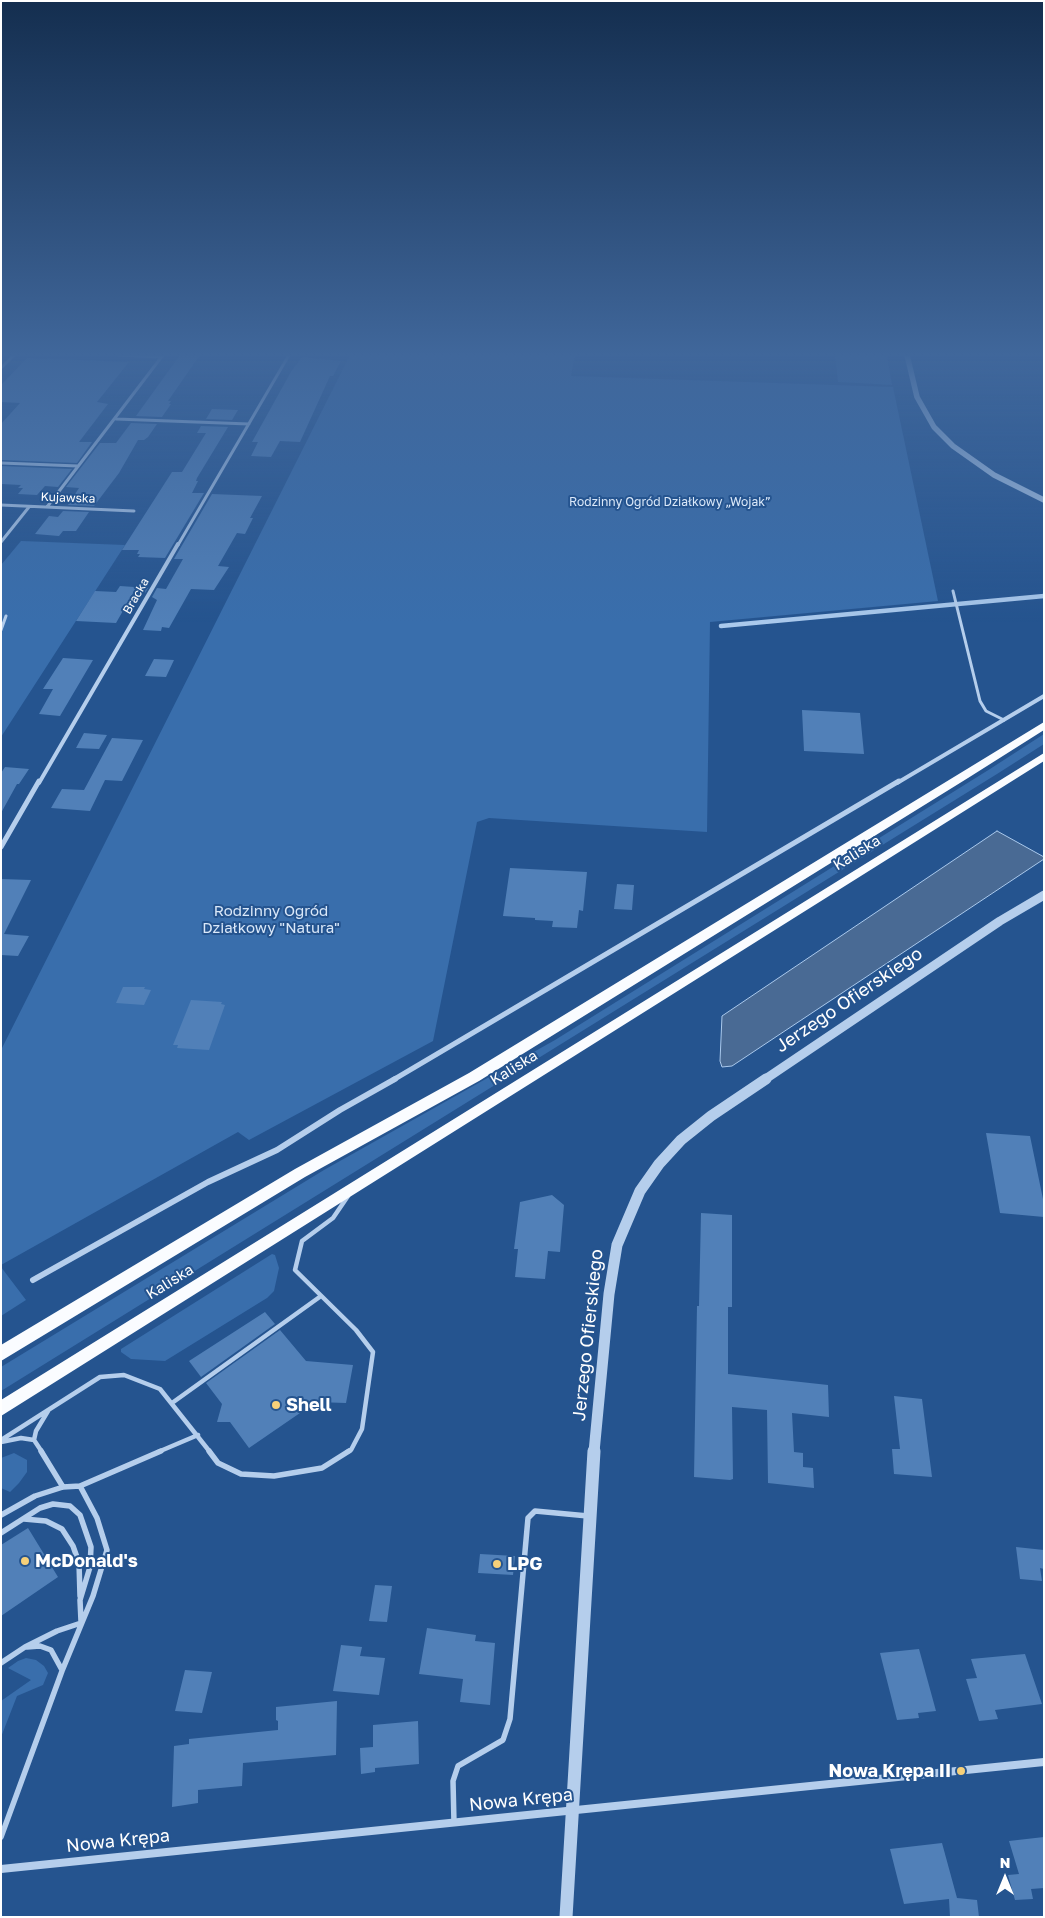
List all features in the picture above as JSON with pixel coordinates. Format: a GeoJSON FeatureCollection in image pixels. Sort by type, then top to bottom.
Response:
{"type":"FeatureCollection","features":[{"type":"Feature","properties":{"kind":"main road","name":"Kaliska"},"geometry":{"type":"LineString","coordinates":[[1,1354],[300,1173],[474,1077],[964,776],[1044,724]]}},
{"type":"Feature","properties":{"kind":"main road","name":"Kaliska"},"geometry":{"type":"LineString","coordinates":[[1,1409],[1044,756]]}},
{"type":"Feature","properties":{"kind":"street"},"geometry":{"type":"LineString","coordinates":[[46,507],[95,445]]}},
{"type":"Feature","properties":{"kind":"street","name":"Bracka"},"geometry":{"type":"LineString","coordinates":[[1,847],[237,445]]}},
{"type":"Feature","properties":{"kind":"street"},"geometry":{"type":"LineString","coordinates":[[952,445],[986,470],[1012,486],[1044,500]]}},
{"type":"Feature","properties":{"kind":"street"},"geometry":{"type":"LineString","coordinates":[[1,463],[78,466]]}},
{"type":"Feature","properties":{"kind":"street","name":"Kujawska"},"geometry":{"type":"LineString","coordinates":[[1,505],[134,510]]}},
{"type":"Feature","properties":{"kind":"street"},"geometry":{"type":"LineString","coordinates":[[1,542],[29,506]]}},
{"type":"Feature","properties":{"kind":"street"},"geometry":{"type":"LineString","coordinates":[[33,1280],[208,1182],[277,1150],[340,1110],[468,1037],[579,969],[1044,696]]}},
{"type":"Feature","properties":{"kind":"street","name":"Jerzego Ofierskiego"},"geometry":{"type":"LineString","coordinates":[[571,1811],[590,1516],[609,1294],[617,1245],[640,1191],[658,1164],[681,1140],[711,1116],[1000,921],[1044,895]]}},
{"type":"Feature","properties":{"kind":"street","name":"Nowa Krępa"},"geometry":{"type":"LineString","coordinates":[[1,1869],[1044,1762]]}},
{"type":"Feature","properties":{"kind":"street"},"geometry":{"type":"LineString","coordinates":[[566,1917],[571,1811]]}},
{"type":"Feature","properties":{"kind":"lane"},"geometry":{"type":"LineString","coordinates":[[953,591],[980,701],[986,711],[1004,720]]}},
{"type":"Feature","properties":{"kind":"lane"},"geometry":{"type":"LineString","coordinates":[[1,630],[6,616]]}},
{"type":"Feature","properties":{"kind":"lane"},"geometry":{"type":"LineString","coordinates":[[1,837],[6,838]]}},
{"type":"Feature","properties":{"kind":"lane"},"geometry":{"type":"LineString","coordinates":[[1,1441],[100,1377],[124,1375],[160,1389],[218,1462],[241,1474],[274,1476],[322,1468],[351,1450],[362,1429],[373,1352],[356,1330],[296,1270],[298,1251],[302,1241],[333,1218],[353,1188]]}},
{"type":"Feature","properties":{"kind":"lane"},"geometry":{"type":"LineString","coordinates":[[172,1403],[321,1296]]}},
{"type":"Feature","properties":{"kind":"lane"},"geometry":{"type":"LineString","coordinates":[[49,1409],[36,1431],[34,1440],[63,1487]]}},
{"type":"Feature","properties":{"kind":"lane"},"geometry":{"type":"LineString","coordinates":[[1,1515],[35,1496],[63,1487],[80,1486],[198,1435]]}},
{"type":"Feature","properties":{"kind":"lane"},"geometry":{"type":"LineString","coordinates":[[1,1441],[21,1438],[34,1440]]}},
{"type":"Feature","properties":{"kind":"lane"},"geometry":{"type":"LineString","coordinates":[[1,1837],[62,1671],[93,1596],[107,1550],[97,1518],[80,1486]]}},
{"type":"Feature","properties":{"kind":"lane"},"geometry":{"type":"LineString","coordinates":[[1,1533],[40,1508],[54,1504],[70,1506],[80,1515],[91,1547],[90,1566],[80,1600]]}},
{"type":"Feature","properties":{"kind":"lane"},"geometry":{"type":"LineString","coordinates":[[454,1823],[453,1782],[458,1766],[503,1740],[510,1719],[528,1518],[535,1511],[590,1516]]}},
{"type":"Feature","properties":{"kind":"lane"},"geometry":{"type":"LineString","coordinates":[[23,1519],[46,1521],[62,1529],[73,1546],[79,1563],[81,1624]]}},
{"type":"Feature","properties":{"kind":"lane"},"geometry":{"type":"LineString","coordinates":[[1,1663],[25,1647],[57,1631],[81,1624]]}},
{"type":"Feature","properties":{"kind":"lane"},"geometry":{"type":"LineString","coordinates":[[25,1647],[40,1646],[51,1650],[56,1656],[62,1671]]}},
{"type":"Feature","properties":{"kind":"green space","name":"Rodzinny Ogród Działkowy \"Natura\""},"geometry":{"type":"Polygon","coordinates":[[[305,445],[905,445],[938,601],[710,622],[707,832],[489,818],[477,822],[433,1041],[249,1140],[238,1132],[1,1265],[1,1050],[305,445]]]}},
{"type":"Feature","properties":{"kind":"green space"},"geometry":{"type":"Polygon","coordinates":[[[21,541],[125,545],[1,737],[1,565],[21,541]]]}},
{"type":"Feature","properties":{"kind":"green space"},"geometry":{"type":"Polygon","coordinates":[[[1044,734],[1044,744],[997,774],[1,1391],[1,1367],[324,1170],[555,1040],[1044,734]]]}},
{"type":"Feature","properties":{"kind":"green space"},"geometry":{"type":"Polygon","coordinates":[[[272,1254],[275,1255],[279,1268],[274,1291],[267,1298],[165,1361],[131,1359],[121,1352],[121,1349],[272,1254]]]}},
{"type":"Feature","properties":{"kind":"green space"},"geometry":{"type":"Polygon","coordinates":[[[1,1267],[26,1300],[1,1316],[1,1267]]]}},
{"type":"Feature","properties":{"kind":"green space"},"geometry":{"type":"Polygon","coordinates":[[[14,1453],[27,1460],[27,1472],[10,1492],[1,1488],[1,1458],[14,1453]]]}},
{"type":"Feature","properties":{"kind":"green space"},"geometry":{"type":"Polygon","coordinates":[[[26,1658],[36,1660],[44,1666],[48,1673],[43,1685],[17,1696],[1,1737],[1,1701],[31,1680],[8,1668],[26,1658]]]}},
{"type":"Feature","properties":{"kind":"shaded area"},"geometry":{"type":"Polygon","coordinates":[[[997,831],[1044,857],[1044,859],[732,1066],[722,1067],[720,1061],[722,1016],[997,831]]]}},
{"type":"Feature","properties":{"kind":"building"},"geometry":{"type":"Polygon","coordinates":[[[1,445],[90,445],[77,463],[1,460],[1,445]]]}},
{"type":"Feature","properties":{"kind":"building"},"geometry":{"type":"Polygon","coordinates":[[[99,445],[135,445],[119,473],[94,506],[68,505],[79,488],[66,487],[99,445]]]}},
{"type":"Feature","properties":{"kind":"building"},"geometry":{"type":"Polygon","coordinates":[[[199,445],[217,445],[197,478],[196,481],[198,481],[192,493],[204,493],[165,558],[138,557],[140,554],[137,554],[139,550],[122,550],[172,472],[182,472],[199,445]]]}},
{"type":"Feature","properties":{"kind":"building"},"geometry":{"type":"Polygon","coordinates":[[[257,445],[278,445],[271,457],[251,456],[257,445]]]}},
{"type":"Feature","properties":{"kind":"building"},"geometry":{"type":"Polygon","coordinates":[[[1,466],[72,469],[58,487],[45,486],[37,495],[18,494],[23,488],[18,488],[21,485],[1,484],[1,466]]]}},
{"type":"Feature","properties":{"kind":"building"},"geometry":{"type":"Polygon","coordinates":[[[212,494],[262,496],[250,518],[253,518],[245,534],[237,533],[218,566],[229,567],[214,590],[191,589],[169,628],[162,627],[161,631],[143,630],[157,600],[152,597],[157,588],[166,589],[183,559],[174,559],[212,494]]]}},
{"type":"Feature","properties":{"kind":"building"},"geometry":{"type":"Polygon","coordinates":[[[63,511],[89,512],[76,531],[63,531],[59,536],[35,534],[49,516],[58,517],[63,511]]]}},
{"type":"Feature","properties":{"kind":"building"},"geometry":{"type":"Polygon","coordinates":[[[120,586],[148,588],[145,593],[136,588],[116,623],[76,621],[95,591],[116,592],[120,586]]]}},
{"type":"Feature","properties":{"kind":"building"},"geometry":{"type":"Polygon","coordinates":[[[63,658],[93,660],[60,716],[39,714],[53,689],[43,689],[63,658]]]}},
{"type":"Feature","properties":{"kind":"building"},"geometry":{"type":"Polygon","coordinates":[[[154,659],[174,660],[166,677],[145,676],[154,659]]]}},
{"type":"Feature","properties":{"kind":"building"},"geometry":{"type":"Polygon","coordinates":[[[802,710],[860,713],[864,754],[804,751],[802,710]]]}},
{"type":"Feature","properties":{"kind":"building"},"geometry":{"type":"Polygon","coordinates":[[[84,733],[107,735],[99,749],[76,748],[84,733]]]}},
{"type":"Feature","properties":{"kind":"building"},"geometry":{"type":"Polygon","coordinates":[[[112,738],[143,740],[122,781],[105,780],[90,811],[51,808],[62,789],[84,790],[112,738]]]}},
{"type":"Feature","properties":{"kind":"building"},"geometry":{"type":"Polygon","coordinates":[[[5,767],[29,769],[19,784],[17,784],[1,813],[1,773],[5,767]]]}},
{"type":"Feature","properties":{"kind":"building"},"geometry":{"type":"Polygon","coordinates":[[[510,868],[587,872],[583,911],[579,910],[577,928],[552,927],[553,921],[535,920],[535,918],[503,916],[510,868]]]}},
{"type":"Feature","properties":{"kind":"building"},"geometry":{"type":"Polygon","coordinates":[[[1,879],[31,880],[4,934],[29,936],[18,956],[1,955],[1,879]]]}},
{"type":"Feature","properties":{"kind":"building"},"geometry":{"type":"Polygon","coordinates":[[[617,884],[634,885],[632,910],[614,909],[617,884]]]}},
{"type":"Feature","properties":{"kind":"building"},"geometry":{"type":"Polygon","coordinates":[[[123,987],[145,987],[144,989],[151,990],[144,1005],[116,1003],[123,987]]]}},
{"type":"Feature","properties":{"kind":"building"},"geometry":{"type":"Polygon","coordinates":[[[191,1000],[222,1002],[221,1004],[225,1005],[209,1050],[177,1048],[178,1045],[173,1045],[191,1000]]]}},
{"type":"Feature","properties":{"kind":"building"},"geometry":{"type":"Polygon","coordinates":[[[986,1133],[1030,1136],[1044,1204],[1044,1217],[1000,1213],[986,1133]]]}},
{"type":"Feature","properties":{"kind":"building"},"geometry":{"type":"Polygon","coordinates":[[[552,1195],[564,1205],[560,1252],[548,1251],[545,1279],[515,1277],[518,1249],[514,1249],[520,1202],[552,1195]]]}},
{"type":"Feature","properties":{"kind":"building"},"geometry":{"type":"Polygon","coordinates":[[[701,1213],[732,1215],[732,1307],[728,1307],[728,1374],[828,1385],[829,1417],[792,1413],[794,1452],[803,1453],[803,1467],[813,1468],[814,1488],[768,1483],[767,1410],[732,1407],[733,1479],[694,1477],[697,1306],[699,1306],[701,1213]]]}},
{"type":"Feature","properties":{"kind":"building"},"geometry":{"type":"Polygon","coordinates":[[[265,1312],[275,1324],[201,1377],[189,1361],[265,1312]]]}},
{"type":"Feature","properties":{"kind":"building"},"geometry":{"type":"Polygon","coordinates":[[[280,1330],[306,1361],[353,1365],[346,1403],[316,1402],[249,1448],[230,1422],[217,1422],[222,1404],[206,1383],[280,1330]]]}},
{"type":"Feature","properties":{"kind":"building"},"geometry":{"type":"Polygon","coordinates":[[[894,1396],[922,1399],[932,1477],[894,1474],[892,1449],[900,1449],[894,1396]]]}},
{"type":"Feature","properties":{"kind":"building","name":"McDonald's"},"geometry":{"type":"Polygon","coordinates":[[[28,1528],[58,1577],[1,1616],[1,1545],[28,1528]]]}},
{"type":"Feature","properties":{"kind":"building"},"geometry":{"type":"Polygon","coordinates":[[[1016,1547],[1044,1550],[1044,1569],[1040,1568],[1042,1581],[1020,1579],[1016,1547]]]}},
{"type":"Feature","properties":{"kind":"building","name":"LPG"},"geometry":{"type":"Polygon","coordinates":[[[480,1554],[515,1556],[513,1575],[478,1573],[480,1554]]]}},
{"type":"Feature","properties":{"kind":"building"},"geometry":{"type":"Polygon","coordinates":[[[375,1585],[392,1586],[387,1622],[369,1621],[375,1585]]]}},
{"type":"Feature","properties":{"kind":"building"},"geometry":{"type":"Polygon","coordinates":[[[427,1628],[476,1635],[475,1641],[495,1643],[490,1705],[460,1702],[463,1679],[419,1674],[427,1628]]]}},
{"type":"Feature","properties":{"kind":"building"},"geometry":{"type":"Polygon","coordinates":[[[341,1645],[362,1647],[360,1656],[385,1658],[379,1695],[333,1691],[341,1645]]]}},
{"type":"Feature","properties":{"kind":"building"},"geometry":{"type":"Polygon","coordinates":[[[919,1649],[936,1711],[918,1713],[919,1718],[897,1720],[880,1653],[919,1649]]]}},
{"type":"Feature","properties":{"kind":"building"},"geometry":{"type":"Polygon","coordinates":[[[1025,1654],[1042,1704],[995,1710],[998,1719],[979,1721],[966,1679],[977,1678],[971,1659],[1025,1654]]]}},
{"type":"Feature","properties":{"kind":"building"},"geometry":{"type":"Polygon","coordinates":[[[185,1670],[212,1672],[202,1713],[175,1711],[185,1670]]]}},
{"type":"Feature","properties":{"kind":"building"},"geometry":{"type":"Polygon","coordinates":[[[337,1701],[336,1755],[243,1763],[242,1786],[198,1790],[198,1803],[172,1807],[174,1746],[189,1744],[189,1739],[278,1730],[276,1707],[337,1701]]]}},
{"type":"Feature","properties":{"kind":"building"},"geometry":{"type":"Polygon","coordinates":[[[418,1721],[419,1764],[375,1768],[375,1772],[361,1774],[360,1748],[373,1747],[373,1725],[418,1721]]]}},
{"type":"Feature","properties":{"kind":"building"},"geometry":{"type":"Polygon","coordinates":[[[1044,1837],[1044,1888],[1031,1889],[1033,1899],[1015,1900],[1008,1875],[1019,1874],[1009,1841],[1044,1837]]]}},
{"type":"Feature","properties":{"kind":"building"},"geometry":{"type":"Polygon","coordinates":[[[942,1843],[957,1898],[977,1900],[979,1917],[950,1917],[949,1899],[904,1904],[890,1849],[942,1843]]]}},
{"type":"Feature","properties":{"kind":"waterway"},"geometry":{"type":"LineString","coordinates":[[721,626],[1044,596]]}},
{"type":"Feature","properties":{"kind":"place","name":"Shell"},"geometry":{"type":"Point","coordinates":[276,1405]}},
{"type":"Feature","properties":{"kind":"place","name":"McDonald's"},"geometry":{"type":"Point","coordinates":[25,1561]}},
{"type":"Feature","properties":{"kind":"place","name":"LPG"},"geometry":{"type":"Point","coordinates":[497,1564]}},
{"type":"Feature","properties":{"kind":"place","name":"Nowa Krępa II"},"geometry":{"type":"Point","coordinates":[961,1771]}},
{"type":"Feature","properties":{"kind":"park label","name":"Rodzinny Ogród Działkowy „Wojak”"},"geometry":{"type":"Point","coordinates":[670,502]}}]}
